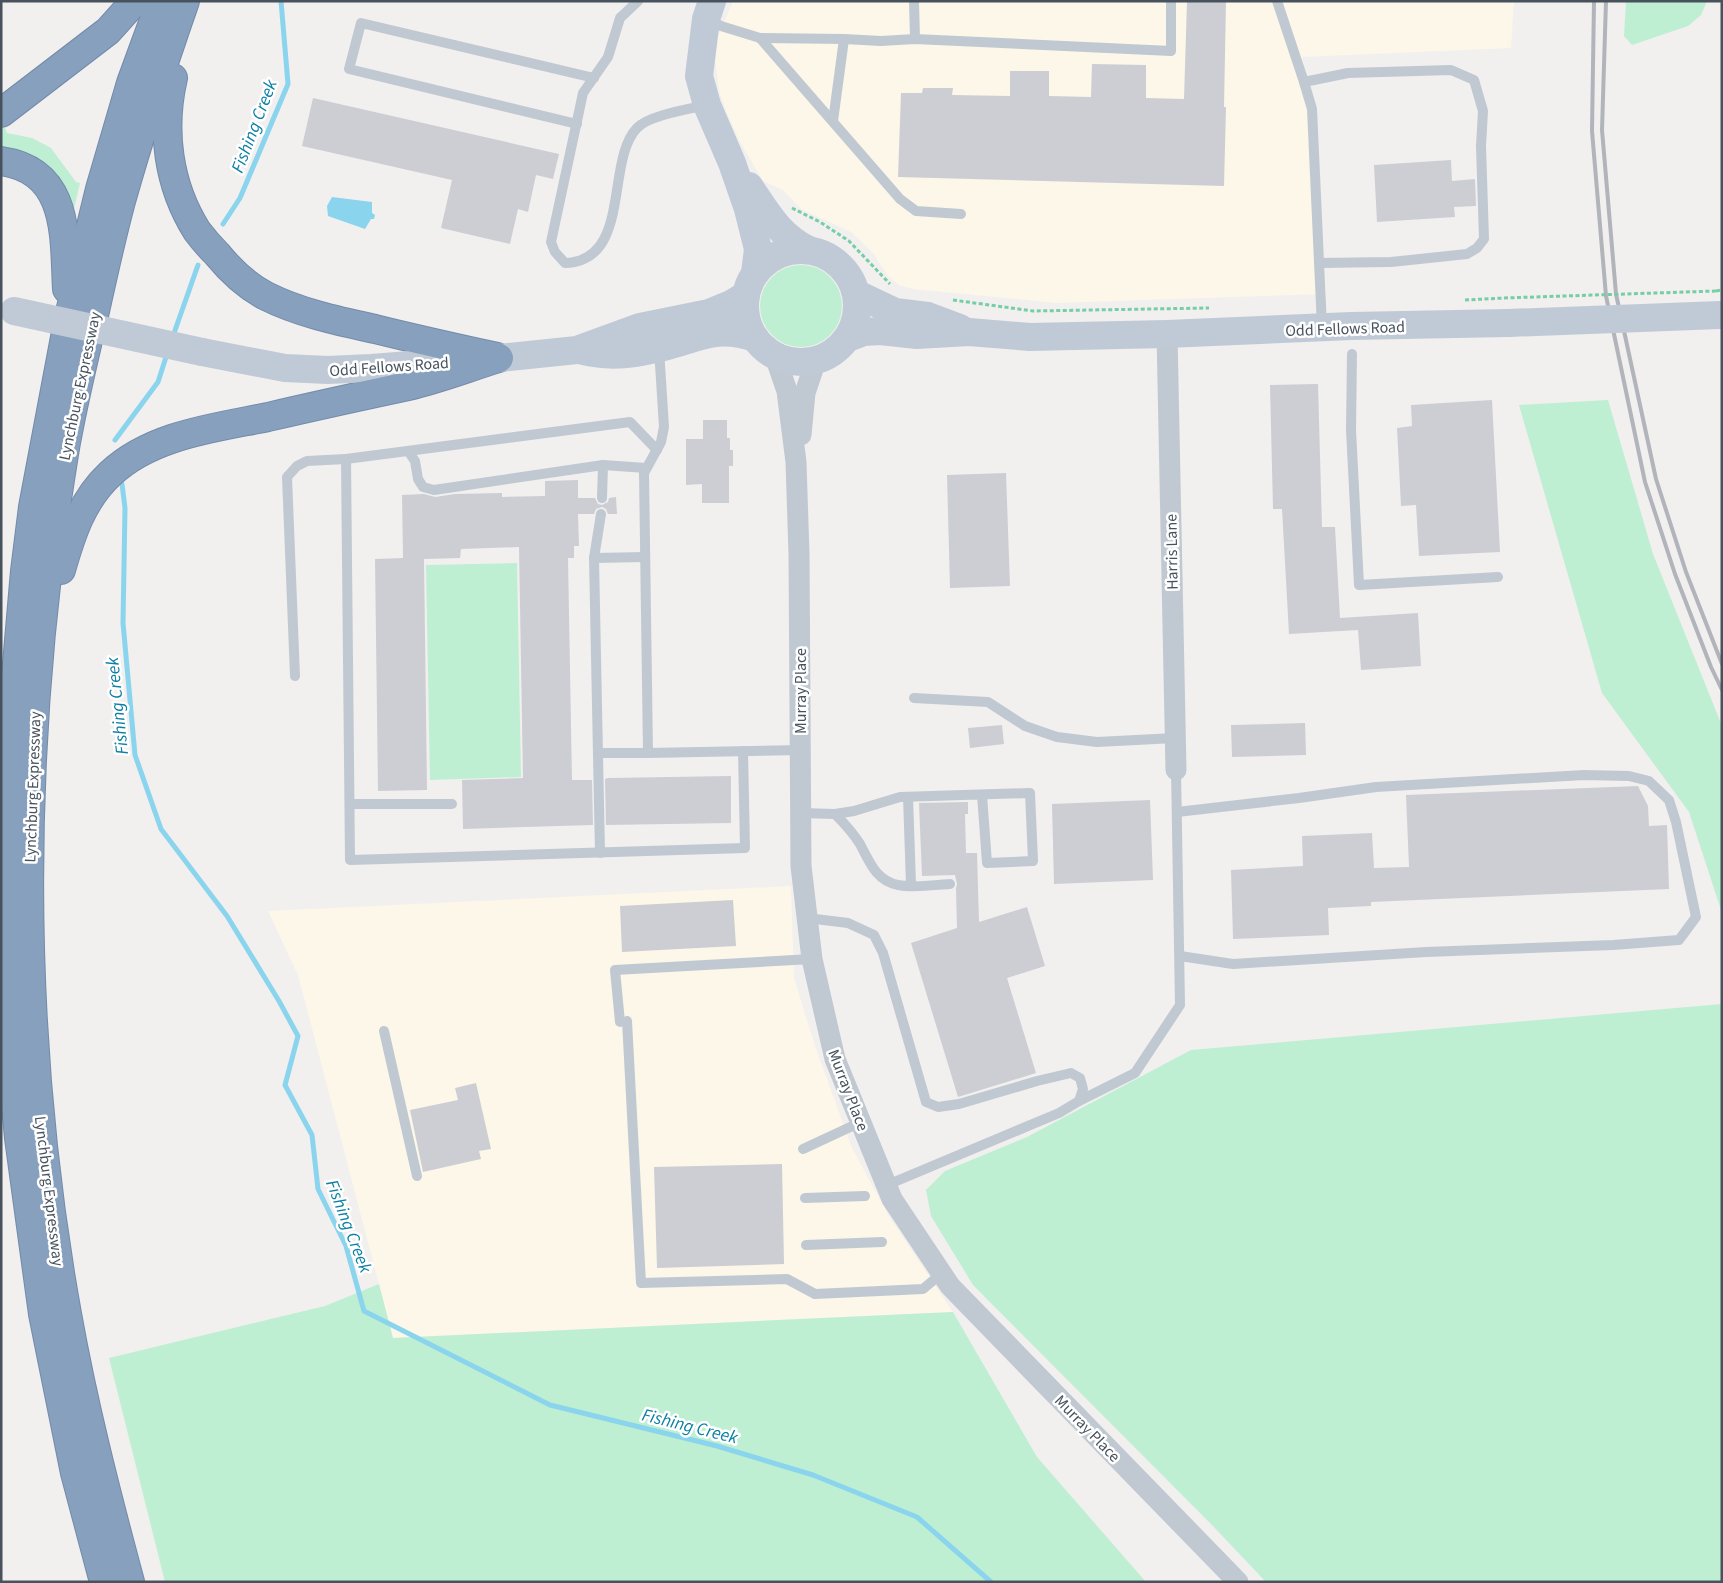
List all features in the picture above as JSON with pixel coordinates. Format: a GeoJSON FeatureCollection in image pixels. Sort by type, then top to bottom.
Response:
{"type":"FeatureCollection","features":[{"type":"Feature","properties":{"kind":"highway"},"geometry":{"type":"LineString","coordinates":[[1,113],[108,31],[135,1]]}},
{"type":"Feature","properties":{"kind":"highway","name":"Lynchburg Expressway"},"geometry":{"type":"LineString","coordinates":[[104,1582],[75,1473],[43,1314],[19,1138],[12,1063],[7,962],[7,779],[25,571],[33,508],[69,316],[100,189],[131,84],[161,1]]}},
{"type":"Feature","properties":{"kind":"highway","name":"Lynchburg Expressway"},"geometry":{"type":"LineString","coordinates":[[130,1582],[101,1472],[67,1315],[44,1156],[32,1010],[29,853],[33,726],[52,535],[63,458],[86,349],[120,205],[156,85],[185,1]]}},
{"type":"Feature","properties":{"kind":"highway"},"geometry":{"type":"LineString","coordinates":[[190,1],[171,87],[166,121],[174,180],[184,206],[198,232],[224,262],[244,281],[265,296],[298,310],[328,319],[498,358]]}},
{"type":"Feature","properties":{"kind":"highway"},"geometry":{"type":"LineString","coordinates":[[1,160],[14,162],[27,168],[40,178],[58,202],[63,225],[69,316]]}},
{"type":"Feature","properties":{"kind":"highway"},"geometry":{"type":"LineString","coordinates":[[42,631],[71,536],[81,511],[94,490],[109,474],[127,460],[153,446],[195,433],[412,385],[498,358]]}},
{"type":"Feature","properties":{"kind":"main road"},"geometry":{"type":"LineString","coordinates":[[709,10],[699,76],[707,105],[732,162],[748,209],[758,249],[750,284],[745,313],[748,326],[764,349],[788,361],[802,362],[816,360],[829,355],[840,347],[848,338],[857,317],[857,294],[848,273],[840,264],[820,252],[798,249],[776,255],[764,263],[750,284]]}},
{"type":"Feature","properties":{"kind":"main road"},"geometry":{"type":"LineString","coordinates":[[732,162],[774,222],[795,243],[809,250]]}},
{"type":"Feature","properties":{"kind":"main road","name":"Odd Fellows Road"},"geometry":{"type":"LineString","coordinates":[[5,309],[285,368],[328,370],[498,358],[577,350],[640,328],[709,313],[731,304],[750,284]]}},
{"type":"Feature","properties":{"kind":"main road","name":"Odd Fellows Road"},"geometry":{"type":"LineString","coordinates":[[857,294],[895,312],[928,316],[968,332]]}},
{"type":"Feature","properties":{"kind":"main road","name":"Odd Fellows Road"},"geometry":{"type":"LineString","coordinates":[[848,338],[864,332],[880,331],[917,335],[968,332],[1030,337],[1322,328],[1506,311],[1720,303]]}},
{"type":"Feature","properties":{"kind":"main road","name":"Odd Fellows Road"},"geometry":{"type":"LineString","coordinates":[[577,350],[599,355],[621,355],[659,348],[712,332],[739,332],[755,338]]}},
{"type":"Feature","properties":{"kind":"street","name":"Harris Lane"},"geometry":{"type":"LineString","coordinates":[[1167,334],[1176,770]]}},
{"type":"Feature","properties":{"kind":"street","name":"Murray Place"},"geometry":{"type":"LineString","coordinates":[[775,356],[787,391],[796,462],[799,554],[801,866],[812,959],[835,1059],[892,1199],[950,1286],[1238,1582]]}},
{"type":"Feature","properties":{"kind":"street","name":"Murray Place"},"geometry":{"type":"LineString","coordinates":[[796,462],[805,393],[816,360]]}},
{"type":"Feature","properties":{"kind":"lane"},"geometry":{"type":"LineString","coordinates":[[638,1],[620,18],[608,57],[583,94],[551,242],[555,252],[565,263],[578,262],[593,253],[608,234],[628,141],[638,126],[676,111],[707,105]]}},
{"type":"Feature","properties":{"kind":"lane"},"geometry":{"type":"LineString","coordinates":[[914,1],[914,39]]}},
{"type":"Feature","properties":{"kind":"lane"},"geometry":{"type":"LineString","coordinates":[[709,10],[721,26],[760,38],[844,39],[881,42],[914,39],[1170,51],[1171,1]]}},
{"type":"Feature","properties":{"kind":"lane"},"geometry":{"type":"LineString","coordinates":[[1277,1],[1312,109],[1322,328]]}},
{"type":"Feature","properties":{"kind":"lane"},"geometry":{"type":"LineString","coordinates":[[577,124],[349,69],[361,24],[594,78]]}},
{"type":"Feature","properties":{"kind":"lane"},"geometry":{"type":"LineString","coordinates":[[760,38],[900,199],[916,211],[961,214]]}},
{"type":"Feature","properties":{"kind":"lane"},"geometry":{"type":"LineString","coordinates":[[833,121],[844,39]]}},
{"type":"Feature","properties":{"kind":"lane"},"geometry":{"type":"LineString","coordinates":[[1304,82],[1348,73],[1451,70],[1474,80],[1483,111],[1481,146],[1484,239],[1477,248],[1467,254],[1391,262],[1319,263]]}},
{"type":"Feature","properties":{"kind":"lane"},"geometry":{"type":"LineString","coordinates":[[648,753],[644,473],[661,442],[664,427],[659,348]]}},
{"type":"Feature","properties":{"kind":"lane"},"geometry":{"type":"LineString","coordinates":[[1352,354],[1351,430],[1359,584],[1498,577]]}},
{"type":"Feature","properties":{"kind":"lane"},"geometry":{"type":"LineString","coordinates":[[295,676],[287,477],[297,466],[307,461],[346,459],[630,422],[657,450]]}},
{"type":"Feature","properties":{"kind":"lane"},"geometry":{"type":"LineString","coordinates":[[408,451],[415,461],[418,479],[423,486],[434,490],[603,465],[646,468]]}},
{"type":"Feature","properties":{"kind":"lane"},"geometry":{"type":"LineString","coordinates":[[346,459],[350,860],[745,848],[743,751]]}},
{"type":"Feature","properties":{"kind":"lane"},"geometry":{"type":"LineString","coordinates":[[602,498],[603,465]]}},
{"type":"Feature","properties":{"kind":"lane"},"geometry":{"type":"LineString","coordinates":[[600,852],[594,558],[601,514]]}},
{"type":"Feature","properties":{"kind":"lane"},"geometry":{"type":"LineString","coordinates":[[594,558],[645,557]]}},
{"type":"Feature","properties":{"kind":"lane"},"geometry":{"type":"LineString","coordinates":[[914,698],[988,702],[1025,726],[1057,737],[1097,742],[1175,738]]}},
{"type":"Feature","properties":{"kind":"lane"},"geometry":{"type":"LineString","coordinates":[[598,753],[800,750]]}},
{"type":"Feature","properties":{"kind":"lane"},"geometry":{"type":"LineString","coordinates":[[887,1186],[1059,1113],[1135,1073],[1180,1004],[1176,770]]}},
{"type":"Feature","properties":{"kind":"lane"},"geometry":{"type":"LineString","coordinates":[[1176,812],[1376,787],[1574,775],[1629,776],[1649,781],[1669,800],[1676,822],[1696,917],[1679,940],[1614,945],[1426,952],[1233,964],[1180,956]]}},
{"type":"Feature","properties":{"kind":"lane"},"geometry":{"type":"LineString","coordinates":[[801,813],[835,814],[854,811],[900,797],[982,794],[1030,793],[1033,861],[987,863],[982,794]]}},
{"type":"Feature","properties":{"kind":"lane"},"geometry":{"type":"LineString","coordinates":[[908,797],[911,885]]}},
{"type":"Feature","properties":{"kind":"lane"},"geometry":{"type":"LineString","coordinates":[[350,804],[452,804]]}},
{"type":"Feature","properties":{"kind":"lane"},"geometry":{"type":"LineString","coordinates":[[835,814],[859,843],[869,864],[879,876],[897,885],[950,884]]}},
{"type":"Feature","properties":{"kind":"lane"},"geometry":{"type":"LineString","coordinates":[[807,918],[848,923],[874,935],[883,953],[926,1102],[938,1107],[959,1104],[1037,1081],[1071,1074],[1080,1078],[1084,1089],[1079,1101]]}},
{"type":"Feature","properties":{"kind":"lane"},"geometry":{"type":"LineString","coordinates":[[812,959],[615,970],[624,1021],[640,1283],[788,1280],[815,1294],[923,1289],[942,1273]]}},
{"type":"Feature","properties":{"kind":"lane"},"geometry":{"type":"LineString","coordinates":[[384,1031],[417,1176]]}},
{"type":"Feature","properties":{"kind":"lane"},"geometry":{"type":"LineString","coordinates":[[803,1150],[861,1122]]}},
{"type":"Feature","properties":{"kind":"lane"},"geometry":{"type":"LineString","coordinates":[[805,1198],[865,1196]]}},
{"type":"Feature","properties":{"kind":"lane"},"geometry":{"type":"LineString","coordinates":[[806,1245],[882,1242]]}},
{"type":"Feature","properties":{"kind":"path"},"geometry":{"type":"LineString","coordinates":[[788,205],[820,222],[849,241],[858,248],[893,286]]}},
{"type":"Feature","properties":{"kind":"path"},"geometry":{"type":"LineString","coordinates":[[944,300],[1033,311],[1210,308]]}},
{"type":"Feature","properties":{"kind":"path"},"geometry":{"type":"LineString","coordinates":[[1506,311],[1720,303]]}},
{"type":"Feature","properties":{"kind":"shaded area"},"geometry":{"type":"Polygon","coordinates":[[[733,1],[1514,1],[1511,48],[1302,57],[1312,104],[1326,294],[1056,303],[913,289],[899,285],[888,276],[873,253],[851,232],[801,209],[783,190],[763,181],[739,140],[719,91],[715,58],[716,41],[733,1]]]}},
{"type":"Feature","properties":{"kind":"shaded area"},"geometry":{"type":"Polygon","coordinates":[[[791,886],[794,978],[815,1046],[852,1148],[890,1218],[953,1312],[393,1338],[298,975],[268,911],[791,886]]]}},
{"type":"Feature","properties":{"kind":"green space"},"geometry":{"type":"Polygon","coordinates":[[[1626,1],[1707,1],[1701,15],[1688,26],[1632,45],[1624,36],[1626,1]]]}},
{"type":"Feature","properties":{"kind":"green space"},"geometry":{"type":"Polygon","coordinates":[[[3,122],[7,133],[32,138],[51,148],[76,182],[80,183],[72,217],[1,150],[1,124],[3,122]]]}},
{"type":"Feature","properties":{"kind":"green space"},"geometry":{"type":"Polygon","coordinates":[[[793,265],[809,265],[824,272],[835,283],[842,298],[839,322],[830,335],[809,347],[793,347],[778,340],[767,329],[760,314],[760,298],[767,283],[778,272],[793,265]]]}},
{"type":"Feature","properties":{"kind":"green space"},"geometry":{"type":"Polygon","coordinates":[[[1608,400],[1653,554],[1722,726],[1722,913],[1689,812],[1602,693],[1519,405],[1608,400]]]}},
{"type":"Feature","properties":{"kind":"green space"},"geometry":{"type":"Polygon","coordinates":[[[517,563],[521,777],[430,780],[426,565],[517,563]]]}},
{"type":"Feature","properties":{"kind":"green space"},"geometry":{"type":"Polygon","coordinates":[[[1722,1004],[1722,1582],[1266,1582],[1211,1524],[973,1285],[931,1216],[926,1190],[945,1171],[1027,1137],[1191,1050],[1722,1004]]]}},
{"type":"Feature","properties":{"kind":"green space"},"geometry":{"type":"Polygon","coordinates":[[[379,1284],[393,1338],[953,1312],[1037,1457],[1146,1582],[165,1582],[109,1358],[325,1306],[379,1284]]]}},
{"type":"Feature","properties":{"kind":"water"},"geometry":{"type":"Polygon","coordinates":[[[332,197],[372,202],[374,219],[371,219],[365,229],[328,216],[327,206],[332,197]]]}},
{"type":"Feature","properties":{"kind":"building"},"geometry":{"type":"Polygon","coordinates":[[[1187,1],[1226,1],[1224,186],[898,177],[901,93],[922,93],[923,88],[953,88],[952,95],[1010,96],[1010,71],[1049,71],[1049,96],[1091,97],[1092,64],[1146,65],[1146,98],[1184,99],[1187,1]]]}},
{"type":"Feature","properties":{"kind":"building"},"geometry":{"type":"Polygon","coordinates":[[[313,98],[559,154],[553,179],[536,175],[528,212],[518,209],[510,244],[441,228],[452,180],[302,146],[313,98]]]}},
{"type":"Feature","properties":{"kind":"building"},"geometry":{"type":"Polygon","coordinates":[[[1451,160],[1452,181],[1475,179],[1476,206],[1454,207],[1455,217],[1377,222],[1374,165],[1451,160]]]}},
{"type":"Feature","properties":{"kind":"building"},"geometry":{"type":"Polygon","coordinates":[[[1318,384],[1322,527],[1335,527],[1340,618],[1418,613],[1421,666],[1361,670],[1358,630],[1289,634],[1282,509],[1273,509],[1270,385],[1318,384]]]}},
{"type":"Feature","properties":{"kind":"building"},"geometry":{"type":"Polygon","coordinates":[[[1492,400],[1500,552],[1419,556],[1416,505],[1401,506],[1397,428],[1412,426],[1411,405],[1492,400]]]}},
{"type":"Feature","properties":{"kind":"building"},"geometry":{"type":"Polygon","coordinates":[[[703,420],[727,420],[727,438],[730,438],[730,450],[733,450],[733,466],[729,466],[729,503],[702,503],[702,484],[686,485],[686,439],[703,439],[703,420]]]}},
{"type":"Feature","properties":{"kind":"building"},"geometry":{"type":"Polygon","coordinates":[[[1006,473],[1010,586],[950,588],[947,475],[1006,473]]]}},
{"type":"Feature","properties":{"kind":"building"},"geometry":{"type":"Polygon","coordinates":[[[578,480],[578,498],[595,498],[598,504],[602,505],[608,502],[609,498],[616,497],[617,514],[608,514],[606,509],[602,507],[596,509],[594,514],[578,514],[579,546],[574,546],[574,558],[568,558],[572,780],[592,780],[593,825],[463,829],[462,780],[523,778],[519,547],[461,549],[460,558],[424,559],[427,790],[378,791],[375,559],[403,558],[402,495],[424,494],[435,497],[455,494],[502,493],[502,497],[545,496],[545,481],[578,480]]]}},
{"type":"Feature","properties":{"kind":"building"},"geometry":{"type":"Polygon","coordinates":[[[1305,723],[1306,755],[1232,757],[1231,725],[1305,723]]]}},
{"type":"Feature","properties":{"kind":"building"},"geometry":{"type":"Polygon","coordinates":[[[1002,725],[1004,744],[970,748],[968,728],[1002,725]]]}},
{"type":"Feature","properties":{"kind":"building"},"geometry":{"type":"Polygon","coordinates":[[[731,776],[731,823],[606,825],[605,779],[731,776]]]}},
{"type":"Feature","properties":{"kind":"building"},"geometry":{"type":"Polygon","coordinates":[[[1638,786],[1648,806],[1649,826],[1667,825],[1669,889],[1371,902],[1371,906],[1328,908],[1329,935],[1233,939],[1231,870],[1303,866],[1302,836],[1372,833],[1374,868],[1409,867],[1406,795],[1638,786]]]}},
{"type":"Feature","properties":{"kind":"building"},"geometry":{"type":"Polygon","coordinates":[[[1150,800],[1153,880],[1054,884],[1052,804],[1150,800]]]}},
{"type":"Feature","properties":{"kind":"building"},"geometry":{"type":"Polygon","coordinates":[[[968,802],[968,814],[965,814],[966,853],[977,853],[979,922],[1027,907],[1045,966],[1007,978],[1036,1073],[958,1097],[911,943],[957,928],[957,884],[955,875],[922,876],[919,803],[968,802]]]}},
{"type":"Feature","properties":{"kind":"building"},"geometry":{"type":"Polygon","coordinates":[[[733,900],[736,946],[622,952],[620,906],[733,900]]]}},
{"type":"Feature","properties":{"kind":"building"},"geometry":{"type":"Polygon","coordinates":[[[476,1083],[491,1149],[479,1151],[481,1159],[423,1172],[410,1110],[458,1100],[455,1088],[476,1083]]]}},
{"type":"Feature","properties":{"kind":"building"},"geometry":{"type":"Polygon","coordinates":[[[782,1164],[784,1264],[657,1268],[654,1167],[782,1164]]]}},
{"type":"Feature","properties":{"kind":"waterway","name":"Fishing Creek"},"geometry":{"type":"LineString","coordinates":[[223,224],[240,198],[288,84],[281,1]]}},
{"type":"Feature","properties":{"kind":"waterway","name":"Fishing Creek"},"geometry":{"type":"LineString","coordinates":[[173,336],[198,265]]}},
{"type":"Feature","properties":{"kind":"waterway","name":"Fishing Creek"},"geometry":{"type":"LineString","coordinates":[[115,440],[158,382],[167,354]]}},
{"type":"Feature","properties":{"kind":"waterway","name":"Fishing Creek"},"geometry":{"type":"LineString","coordinates":[[122,484],[125,508],[123,623],[135,755],[161,829],[227,916],[298,1036],[285,1085],[312,1135],[318,1189],[346,1246],[364,1311],[550,1405],[717,1446],[813,1475],[917,1517],[991,1582]]}},
{"type":"Feature","properties":{"kind":"railway"},"geometry":{"type":"LineString","coordinates":[[1594,1],[1592,131],[1606,296],[1645,482],[1675,574],[1711,667],[1722,690]]}},
{"type":"Feature","properties":{"kind":"railway"},"geometry":{"type":"LineString","coordinates":[[1606,1],[1602,130],[1616,294],[1656,479],[1686,572],[1722,664]]}}]}
